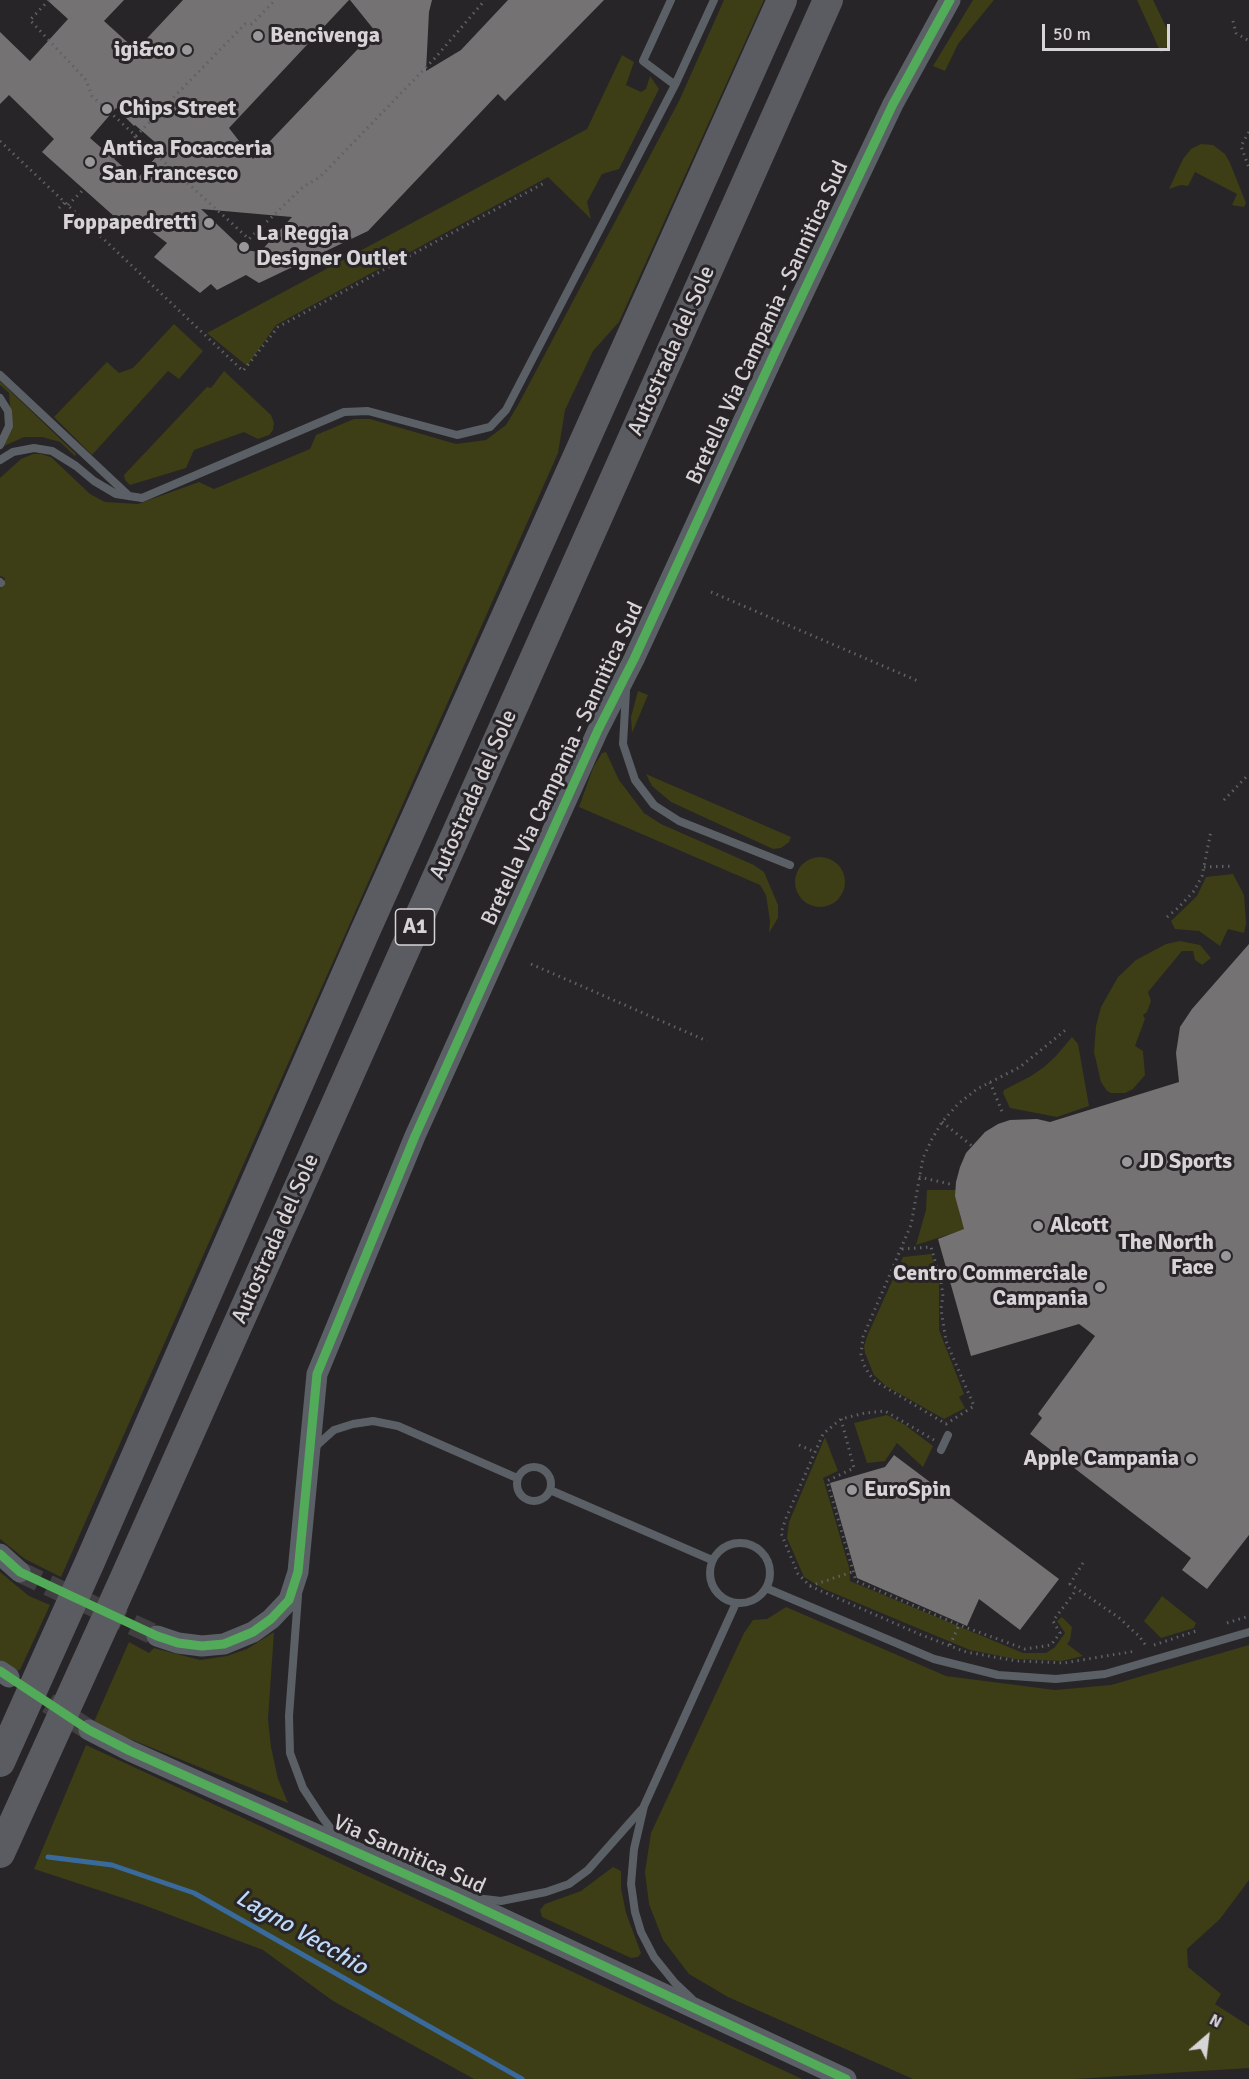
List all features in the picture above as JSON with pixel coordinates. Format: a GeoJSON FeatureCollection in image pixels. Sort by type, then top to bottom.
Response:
{"type":"FeatureCollection","features":[{"type":"Feature","properties":{"kind":"highway","name":"Autostrada del Sole"},"geometry":{"type":"LineString","coordinates":[[0,1762],[89,1564],[363,936],[782,0]]}},
{"type":"Feature","properties":{"kind":"highway","name":"Autostrada del Sole"},"geometry":{"type":"LineString","coordinates":[[0,1853],[129,1570],[828,0]]}},
{"type":"Feature","properties":{"kind":"street","name":"Bretella Via Campania - Sannitica Sud"},"geometry":{"type":"LineString","coordinates":[[298,1572],[317,1374],[415,1136],[598,730],[634,659],[777,348],[893,104],[950,0]]}},
{"type":"Feature","properties":{"kind":"street"},"geometry":{"type":"LineString","coordinates":[[0,1554],[20,1572]]}},
{"type":"Feature","properties":{"kind":"street"},"geometry":{"type":"LineString","coordinates":[[157,1636],[178,1643],[202,1646],[224,1644],[253,1632],[271,1619],[289,1600],[298,1572]]}},
{"type":"Feature","properties":{"kind":"street","name":"Via Sannitica Sud"},"geometry":{"type":"LineString","coordinates":[[89,1730],[130,1751],[452,1895],[846,2079]]}},
{"type":"Feature","properties":{"kind":"lane"},"geometry":{"type":"LineString","coordinates":[[671,0],[643,61],[675,85]]}},
{"type":"Feature","properties":{"kind":"lane"},"geometry":{"type":"LineString","coordinates":[[0,460],[13,452],[34,448],[52,451],[116,494],[142,498],[344,412],[368,411],[457,435],[490,427],[506,410],[675,85],[714,0]]}},
{"type":"Feature","properties":{"kind":"lane"},"geometry":{"type":"LineString","coordinates":[[0,375],[129,496]]}},
{"type":"Feature","properties":{"kind":"lane"},"geometry":{"type":"LineString","coordinates":[[0,398],[8,411],[9,426],[0,445]]}},
{"type":"Feature","properties":{"kind":"lane"},"geometry":{"type":"LineString","coordinates":[[634,659],[625,695],[623,744],[635,780],[654,805],[679,821],[790,865]]}},
{"type":"Feature","properties":{"kind":"lane"},"geometry":{"type":"LineString","coordinates":[[309,1456],[319,1441],[334,1430],[373,1421],[398,1426],[518,1478]]}},
{"type":"Feature","properties":{"kind":"lane"},"geometry":{"type":"LineString","coordinates":[[942,1448],[948,1435]]}},
{"type":"Feature","properties":{"kind":"lane"},"geometry":{"type":"LineString","coordinates":[[542,1468],[549,1475],[550,1490],[538,1501],[526,1500],[519,1493],[516,1482],[518,1478],[525,1469],[542,1468]]}},
{"type":"Feature","properties":{"kind":"lane"},"geometry":{"type":"LineString","coordinates":[[550,1490],[712,1560]]}},
{"type":"Feature","properties":{"kind":"lane"},"geometry":{"type":"LineString","coordinates":[[731,1544],[748,1544],[755,1547],[762,1553],[770,1570],[766,1588],[753,1600],[736,1603],[727,1601],[713,1588],[710,1569],[712,1560],[723,1548],[731,1544]]}},
{"type":"Feature","properties":{"kind":"lane"},"geometry":{"type":"LineString","coordinates":[[298,1572],[289,1716],[290,1753],[303,1788],[322,1817],[347,1848]]}},
{"type":"Feature","properties":{"kind":"lane"},"geometry":{"type":"LineString","coordinates":[[766,1588],[934,1659],[998,1675],[1056,1679],[1105,1674],[1249,1632]]}},
{"type":"Feature","properties":{"kind":"lane"},"geometry":{"type":"LineString","coordinates":[[712,2017],[675,1983],[654,1957],[641,1932],[631,1884],[634,1849],[644,1806],[736,1603]]}},
{"type":"Feature","properties":{"kind":"lane"},"geometry":{"type":"LineString","coordinates":[[452,1895],[501,1901],[546,1892],[569,1884],[588,1870],[644,1806]]}},
{"type":"Feature","properties":{"kind":"path"},"geometry":{"type":"LineString","coordinates":[[49,0],[30,20],[86,80],[92,96],[249,239],[303,187],[320,177],[435,58],[485,0]]}},
{"type":"Feature","properties":{"kind":"path"},"geometry":{"type":"LineString","coordinates":[[113,159],[245,24],[252,24],[275,0]]}},
{"type":"Feature","properties":{"kind":"path"},"geometry":{"type":"LineString","coordinates":[[1233,21],[1236,33],[1249,41]]}},
{"type":"Feature","properties":{"kind":"path"},"geometry":{"type":"LineString","coordinates":[[1249,132],[1241,146],[1249,168]]}},
{"type":"Feature","properties":{"kind":"path"},"geometry":{"type":"LineString","coordinates":[[0,141],[243,371],[278,327],[546,182]]}},
{"type":"Feature","properties":{"kind":"path"},"geometry":{"type":"LineString","coordinates":[[68,205],[84,189]]}},
{"type":"Feature","properties":{"kind":"path"},"geometry":{"type":"LineString","coordinates":[[59,208],[65,202]]}},
{"type":"Feature","properties":{"kind":"path"},"geometry":{"type":"LineString","coordinates":[[77,224],[83,218]]}},
{"type":"Feature","properties":{"kind":"path"},"geometry":{"type":"LineString","coordinates":[[711,592],[918,681]]}},
{"type":"Feature","properties":{"kind":"path"},"geometry":{"type":"LineString","coordinates":[[1224,800],[1249,774]]}},
{"type":"Feature","properties":{"kind":"path"},"geometry":{"type":"LineString","coordinates":[[1167,917],[1194,891],[1202,876],[1211,831]]}},
{"type":"Feature","properties":{"kind":"path"},"geometry":{"type":"LineString","coordinates":[[1204,867],[1234,866]]}},
{"type":"Feature","properties":{"kind":"path"},"geometry":{"type":"LineString","coordinates":[[531,964],[707,1041]]}},
{"type":"Feature","properties":{"kind":"path"},"geometry":{"type":"LineString","coordinates":[[902,1249],[931,1247],[941,1282],[943,1296],[941,1309],[946,1341],[974,1406],[946,1424],[875,1381],[868,1374],[861,1354],[863,1337],[911,1225],[923,1158],[942,1122],[958,1104],[977,1089],[1020,1067],[1068,1028]]}},
{"type":"Feature","properties":{"kind":"path"},"geometry":{"type":"LineString","coordinates":[[990,1082],[1003,1114]]}},
{"type":"Feature","properties":{"kind":"path"},"geometry":{"type":"LineString","coordinates":[[942,1122],[972,1146]]}},
{"type":"Feature","properties":{"kind":"path"},"geometry":{"type":"LineString","coordinates":[[920,1177],[950,1184]]}},
{"type":"Feature","properties":{"kind":"path"},"geometry":{"type":"LineString","coordinates":[[942,1448],[885,1411],[841,1419],[823,1434],[781,1533],[798,1574],[810,1586],[966,1652],[1017,1661],[1064,1663],[1136,1651]]}},
{"type":"Feature","properties":{"kind":"path"},"geometry":{"type":"LineString","coordinates":[[841,1419],[854,1468],[827,1481],[856,1581],[959,1625],[1025,1649],[1051,1646],[1060,1633],[1053,1621],[1077,1589]]}},
{"type":"Feature","properties":{"kind":"path"},"geometry":{"type":"LineString","coordinates":[[799,1445],[815,1452]]}},
{"type":"Feature","properties":{"kind":"path"},"geometry":{"type":"LineString","coordinates":[[1083,1563],[1070,1584],[1118,1617],[1139,1636],[1147,1647],[1199,1630]]}},
{"type":"Feature","properties":{"kind":"path"},"geometry":{"type":"LineString","coordinates":[[810,1586],[852,1572]]}},
{"type":"Feature","properties":{"kind":"path"},"geometry":{"type":"LineString","coordinates":[[1227,1623],[1249,1616]]}},
{"type":"Feature","properties":{"kind":"path"},"geometry":{"type":"LineString","coordinates":[[950,1646],[959,1625]]}},
{"type":"Feature","properties":{"kind":"shaded area"},"geometry":{"type":"Polygon","coordinates":[[[724,0],[764,0],[619,322],[593,351],[565,410],[558,453],[61,1577],[25,1559],[0,1539],[0,589],[5,578],[0,576],[0,478],[21,459],[33,454],[41,454],[51,457],[90,494],[105,502],[138,504],[199,482],[214,489],[310,449],[316,435],[354,419],[370,419],[456,444],[486,440],[506,425],[518,405],[680,99],[724,0]]]}},
{"type":"Feature","properties":{"kind":"shaded area"},"geometry":{"type":"Polygon","coordinates":[[[973,0],[994,0],[958,44],[945,71],[933,66],[973,0]]]}},
{"type":"Feature","properties":{"kind":"shaded area"},"geometry":{"type":"Polygon","coordinates":[[[1137,0],[1153,0],[1170,35],[1170,43],[1161,53],[1137,0]]]}},
{"type":"Feature","properties":{"kind":"shaded area"},"geometry":{"type":"Polygon","coordinates":[[[622,55],[634,62],[626,85],[641,92],[646,89],[650,76],[659,89],[619,169],[602,174],[587,202],[591,219],[548,177],[276,325],[247,366],[207,333],[587,129],[622,55]]]}},
{"type":"Feature","properties":{"kind":"shaded area"},"geometry":{"type":"Polygon","coordinates":[[[1201,144],[1213,145],[1225,154],[1246,203],[1244,207],[1232,205],[1237,194],[1195,172],[1188,186],[1181,185],[1169,189],[1183,159],[1191,149],[1201,144]]]}},
{"type":"Feature","properties":{"kind":"shaded area"},"geometry":{"type":"Polygon","coordinates":[[[174,324],[203,351],[179,379],[168,371],[92,455],[54,417],[107,362],[119,373],[133,368],[174,324]]]}},
{"type":"Feature","properties":{"kind":"shaded area"},"geometry":{"type":"Polygon","coordinates":[[[224,371],[271,415],[274,423],[269,435],[258,439],[244,432],[194,450],[186,468],[130,485],[124,475],[207,387],[211,388],[224,371]]]}},
{"type":"Feature","properties":{"kind":"shaded area"},"geometry":{"type":"Polygon","coordinates":[[[0,381],[76,454],[75,456],[60,442],[42,437],[24,437],[4,446],[11,420],[9,393],[0,385],[0,381]]]}},
{"type":"Feature","properties":{"kind":"shaded area"},"geometry":{"type":"Polygon","coordinates":[[[638,691],[648,695],[632,733],[631,717],[638,691]]]}},
{"type":"Feature","properties":{"kind":"shaded area"},"geometry":{"type":"Polygon","coordinates":[[[606,752],[619,780],[644,813],[661,824],[754,865],[764,872],[778,905],[778,918],[769,933],[770,921],[766,895],[760,885],[579,807],[593,768],[602,753],[606,752]]]}},
{"type":"Feature","properties":{"kind":"shaded area"},"geometry":{"type":"Polygon","coordinates":[[[646,774],[791,837],[789,842],[781,848],[773,849],[671,802],[652,786],[646,774]]]}},
{"type":"Feature","properties":{"kind":"shaded area"},"geometry":{"type":"Polygon","coordinates":[[[815,857],[825,857],[838,864],[845,877],[845,887],[838,900],[825,907],[815,907],[806,903],[799,896],[795,887],[795,877],[799,868],[806,861],[815,857]]]}},
{"type":"Feature","properties":{"kind":"shaded area"},"geometry":{"type":"Polygon","coordinates":[[[1233,874],[1244,895],[1246,923],[1244,933],[1228,929],[1220,946],[1199,931],[1175,929],[1171,921],[1197,896],[1206,877],[1233,874]]]}},
{"type":"Feature","properties":{"kind":"shaded area"},"geometry":{"type":"Polygon","coordinates":[[[1180,941],[1200,945],[1211,958],[1202,965],[1195,960],[1193,951],[1182,951],[1148,992],[1151,1001],[1147,1012],[1143,1015],[1145,1019],[1135,1046],[1143,1051],[1145,1075],[1133,1089],[1125,1093],[1111,1093],[1101,1082],[1094,1052],[1096,1026],[1101,1007],[1118,977],[1136,960],[1166,944],[1180,941]]]}},
{"type":"Feature","properties":{"kind":"shaded area"},"geometry":{"type":"Polygon","coordinates":[[[1072,1037],[1078,1044],[1089,1106],[1057,1117],[1010,1108],[1003,1093],[1004,1090],[1044,1067],[1072,1037]]]}},
{"type":"Feature","properties":{"kind":"shaded area"},"geometry":{"type":"Polygon","coordinates":[[[927,1190],[956,1190],[961,1220],[966,1220],[966,1229],[916,1245],[926,1210],[927,1190]]]}},
{"type":"Feature","properties":{"kind":"shaded area"},"geometry":{"type":"Polygon","coordinates":[[[931,1254],[939,1282],[939,1330],[964,1394],[959,1397],[965,1408],[944,1419],[886,1386],[874,1375],[864,1346],[903,1257],[931,1254]]]}},
{"type":"Feature","properties":{"kind":"shaded area"},"geometry":{"type":"Polygon","coordinates":[[[887,1415],[933,1446],[923,1467],[897,1443],[885,1461],[867,1463],[854,1423],[887,1415]]]}},
{"type":"Feature","properties":{"kind":"shaded area"},"geometry":{"type":"Polygon","coordinates":[[[825,1437],[838,1471],[823,1478],[849,1567],[850,1581],[1023,1653],[1046,1653],[1055,1647],[1065,1633],[1057,1621],[1062,1617],[1072,1627],[1067,1644],[1083,1656],[1062,1661],[1015,1659],[970,1650],[824,1589],[804,1577],[787,1538],[789,1522],[825,1437]]]}},
{"type":"Feature","properties":{"kind":"shaded area"},"geometry":{"type":"Polygon","coordinates":[[[0,1572],[29,1596],[50,1605],[20,1670],[13,1671],[0,1660],[0,1572]]]}},
{"type":"Feature","properties":{"kind":"shaded area"},"geometry":{"type":"Polygon","coordinates":[[[1162,1596],[1196,1623],[1194,1628],[1161,1638],[1144,1621],[1162,1596]]]}},
{"type":"Feature","properties":{"kind":"shaded area"},"geometry":{"type":"Polygon","coordinates":[[[786,1607],[946,1676],[1055,1690],[1111,1685],[1249,1645],[1249,1880],[1220,1919],[1187,1949],[1188,1967],[1221,1994],[1215,2004],[1249,2026],[1249,2068],[1075,2079],[913,2079],[728,1997],[689,1974],[663,1940],[649,1904],[645,1872],[651,1833],[744,1633],[753,1620],[767,1619],[786,1607]]]}},
{"type":"Feature","properties":{"kind":"shaded area"},"geometry":{"type":"Polygon","coordinates":[[[274,1632],[268,1719],[278,1779],[288,1803],[93,1724],[129,1642],[149,1653],[154,1648],[200,1660],[227,1656],[247,1649],[274,1632]]]}},
{"type":"Feature","properties":{"kind":"shaded area"},"geometry":{"type":"Polygon","coordinates":[[[86,1745],[802,2079],[474,2079],[333,2001],[263,1950],[141,1904],[34,1869],[86,1745]]]}},
{"type":"Feature","properties":{"kind":"shaded area"},"geometry":{"type":"Polygon","coordinates":[[[613,1867],[621,1871],[621,1888],[626,1913],[641,1953],[638,1957],[631,1958],[542,1917],[540,1910],[545,1904],[581,1891],[613,1867]]]}},
{"type":"Feature","properties":{"kind":"building","name":"La Reggia Designer Outlet"},"geometry":{"type":"Polygon","coordinates":[[[47,0],[124,0],[104,21],[136,50],[183,0],[349,0],[229,128],[253,159],[375,31],[350,0],[432,0],[429,12],[426,71],[461,50],[508,0],[604,0],[505,101],[498,94],[368,231],[259,283],[246,275],[217,290],[211,284],[200,293],[154,257],[167,243],[134,218],[125,226],[42,152],[54,139],[9,95],[0,104],[0,32],[30,61],[68,19],[47,0]],[[116,108],[90,138],[137,179],[163,149],[116,108]],[[201,209],[244,250],[260,252],[292,217],[201,209]]]}},
{"type":"Feature","properties":{"kind":"building","name":"Centro Commerciale Campania"},"geometry":{"type":"Polygon","coordinates":[[[1249,944],[1249,1535],[1207,1589],[1182,1570],[1191,1558],[1030,1434],[1042,1418],[1038,1414],[1095,1336],[1079,1324],[971,1356],[938,1239],[964,1229],[955,1196],[956,1182],[966,1153],[985,1132],[1010,1120],[1037,1119],[1050,1122],[1179,1082],[1176,1053],[1180,1027],[1192,1009],[1249,944]]]}},
{"type":"Feature","properties":{"kind":"building"},"geometry":{"type":"Polygon","coordinates":[[[894,1455],[1059,1579],[1020,1630],[979,1599],[967,1626],[857,1578],[830,1483],[885,1467],[894,1455]]]}},
{"type":"Feature","properties":{"kind":"waterway","name":"Lagno Vecchio"},"geometry":{"type":"LineString","coordinates":[[48,1857],[112,1865],[194,1893],[522,2079]]}},
{"type":"Feature","properties":{"kind":"tunnel"},"geometry":{"type":"LineString","coordinates":[[20,1572],[157,1636]]}},
{"type":"Feature","properties":{"kind":"tunnel"},"geometry":{"type":"LineString","coordinates":[[22,1686],[89,1730]]}},
{"type":"Feature","properties":{"kind":"cycle path"},"geometry":{"type":"LineString","coordinates":[[0,1554],[20,1572],[157,1636],[178,1643],[202,1646],[224,1644],[253,1632],[271,1619],[289,1600],[298,1572],[317,1374],[415,1136],[598,730],[634,659],[777,348],[893,104],[950,0]]}},
{"type":"Feature","properties":{"kind":"cycle path"},"geometry":{"type":"LineString","coordinates":[[0,1671],[89,1730],[130,1751],[452,1895],[846,2079]]}},
{"type":"Feature","properties":{"kind":"place","name":"Bencivenga"},"geometry":{"type":"Point","coordinates":[258,36]}},
{"type":"Feature","properties":{"kind":"place","name":"igi&co"},"geometry":{"type":"Point","coordinates":[187,50]}},
{"type":"Feature","properties":{"kind":"place","name":"Chips Street"},"geometry":{"type":"Point","coordinates":[107,109]}},
{"type":"Feature","properties":{"kind":"place","name":"Antica Focacceria San Francesco"},"geometry":{"type":"Point","coordinates":[90,162]}},
{"type":"Feature","properties":{"kind":"place","name":"Foppapedretti"},"geometry":{"type":"Point","coordinates":[209,223]}},
{"type":"Feature","properties":{"kind":"place","name":"La Reggia Designer Outlet"},"geometry":{"type":"Point","coordinates":[244,247]}},
{"type":"Feature","properties":{"kind":"place","name":"JD Sports"},"geometry":{"type":"Point","coordinates":[1127,1162]}},
{"type":"Feature","properties":{"kind":"place","name":"Alcott"},"geometry":{"type":"Point","coordinates":[1038,1226]}},
{"type":"Feature","properties":{"kind":"place","name":"The North Face"},"geometry":{"type":"Point","coordinates":[1226,1256]}},
{"type":"Feature","properties":{"kind":"place","name":"Centro Commerciale Campania"},"geometry":{"type":"Point","coordinates":[1100,1287]}},
{"type":"Feature","properties":{"kind":"place","name":"Apple Campania"},"geometry":{"type":"Point","coordinates":[1191,1459]}},
{"type":"Feature","properties":{"kind":"place","name":"EuroSpin"},"geometry":{"type":"Point","coordinates":[852,1490]}}]}
